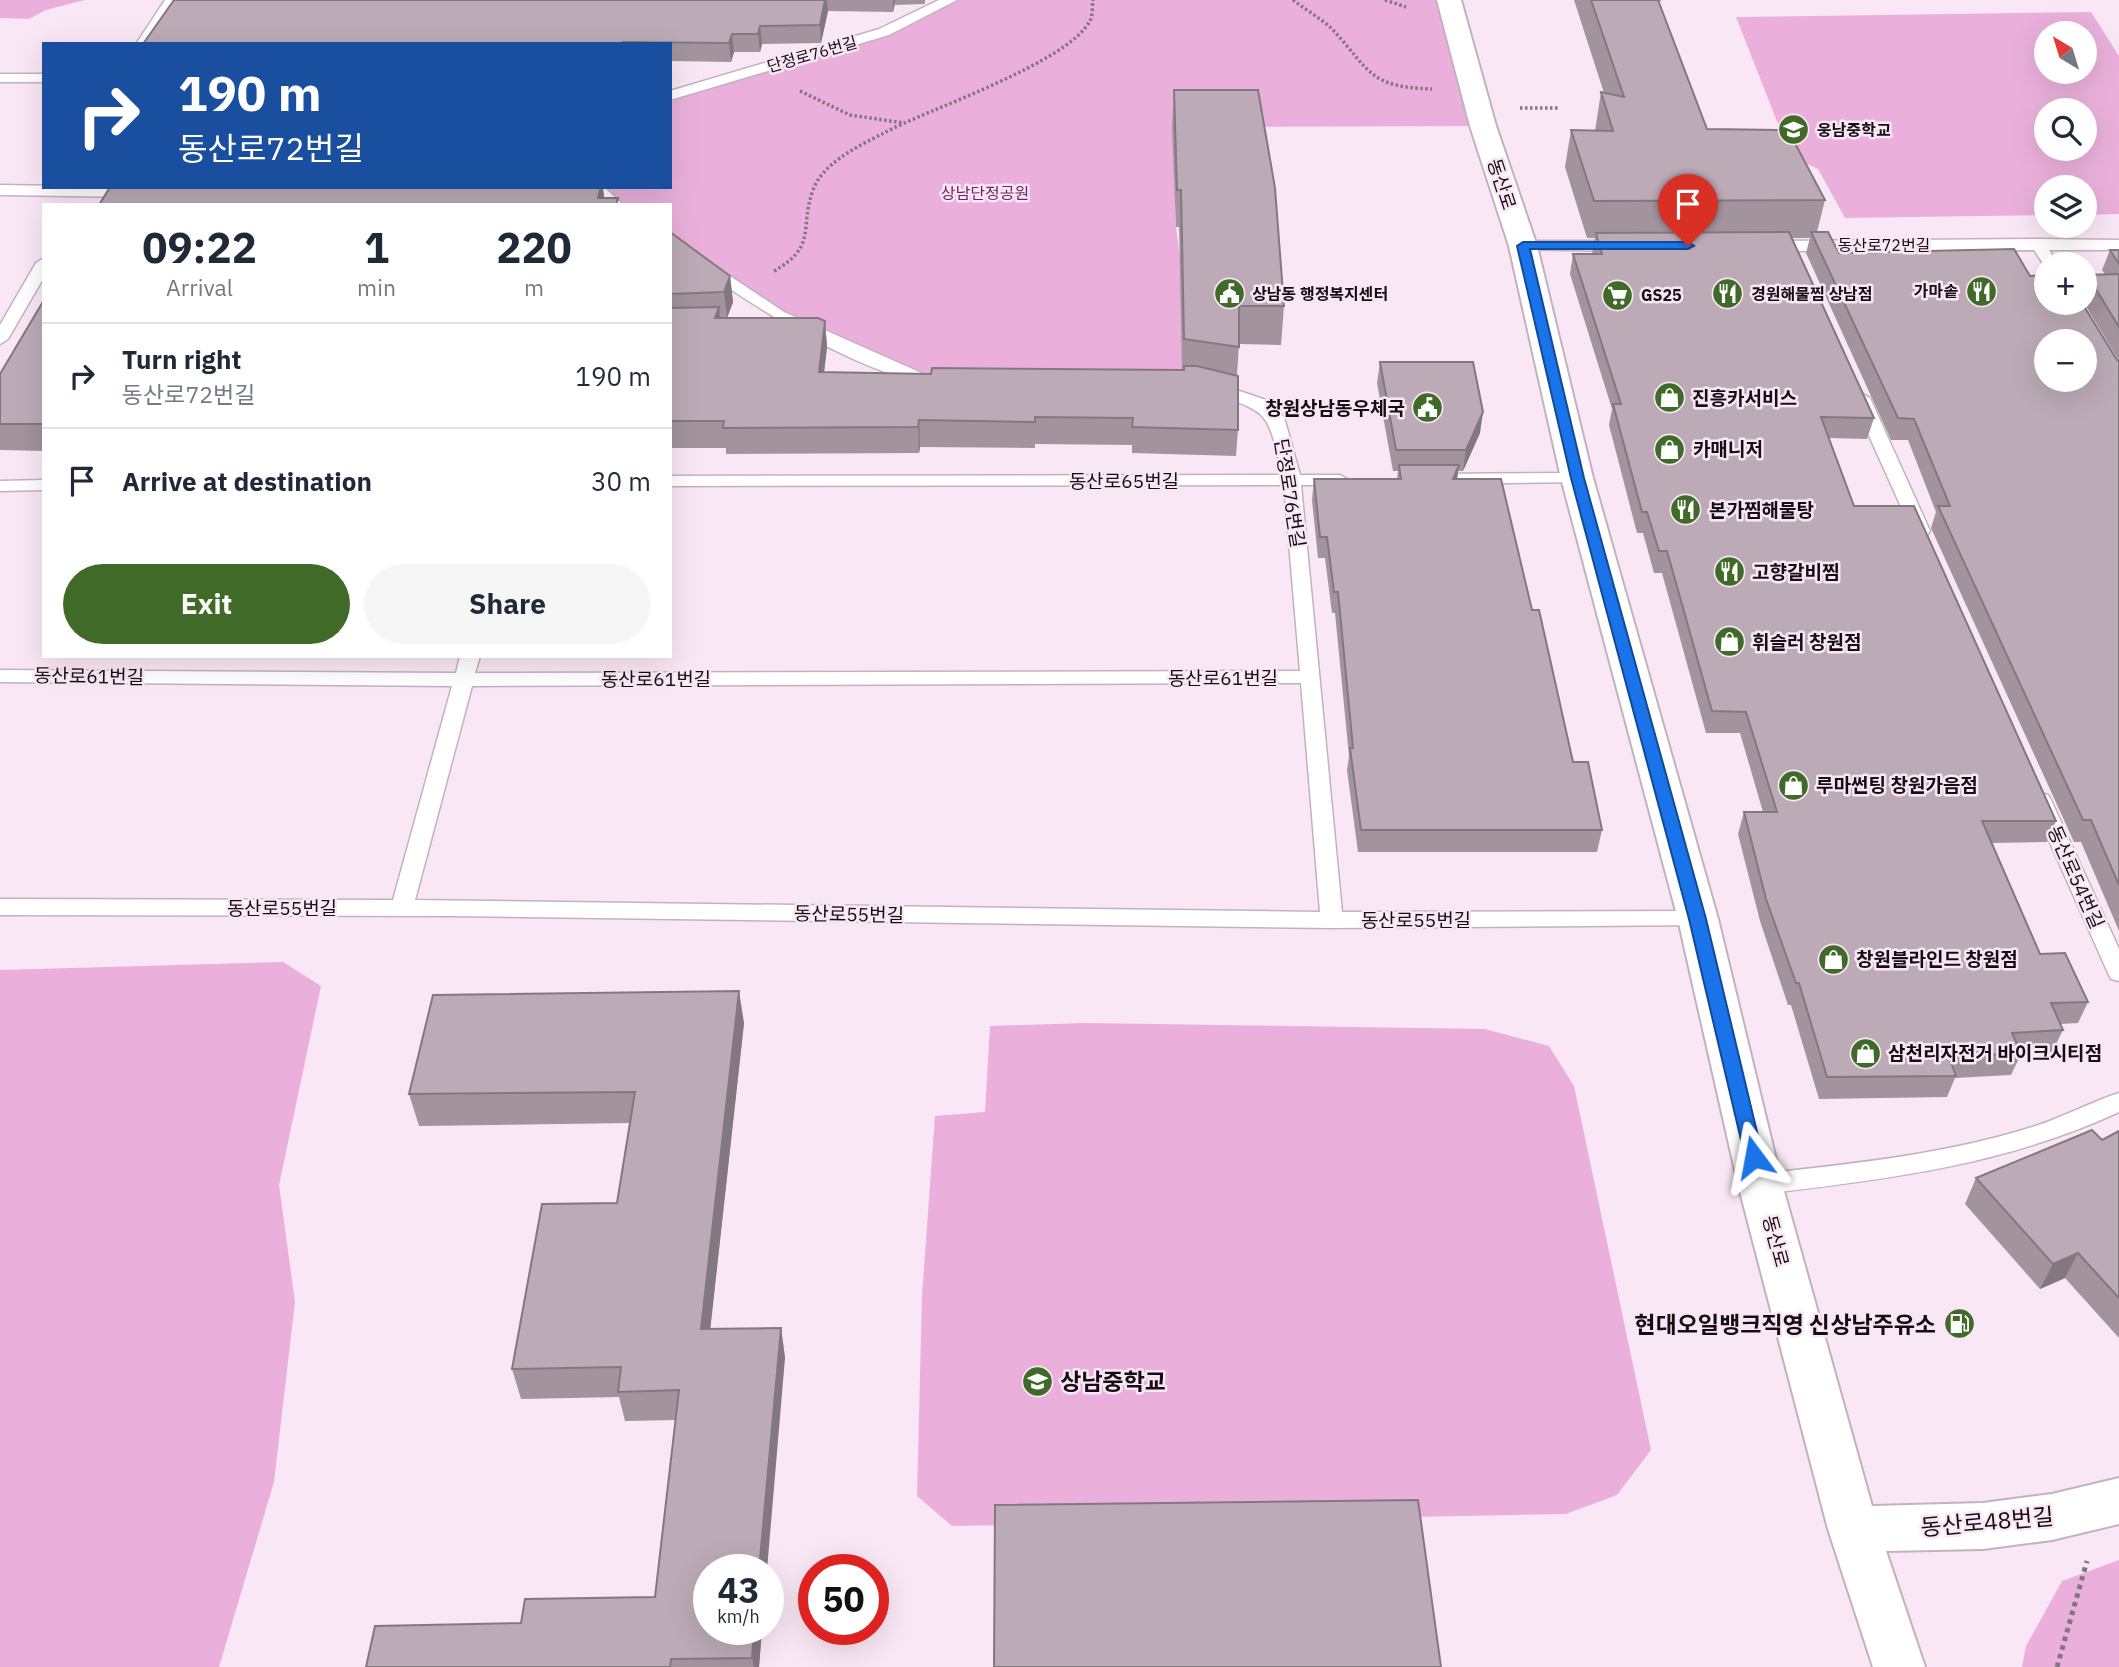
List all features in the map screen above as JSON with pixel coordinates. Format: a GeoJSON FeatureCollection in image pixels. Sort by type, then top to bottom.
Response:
{"type":"FeatureCollection","features":[{"type":"Feature","properties":{"kind":"main road","name":"동산로"},"geometry":{"type":"LineString","coordinates":[[1449,0],[1483,126],[1523,246],[1577,478],[1698,919],[1760,1184],[1853,1529],[1899,1667]]}},
{"type":"Feature","properties":{"kind":"main road","name":"동산로48번길"},"geometry":{"type":"LineString","coordinates":[[1853,1529],[1983,1526],[2052,1517],[2119,1501]]}},
{"type":"Feature","properties":{"kind":"lane"},"geometry":{"type":"LineString","coordinates":[[144,42],[172,0]]}},
{"type":"Feature","properties":{"kind":"lane","name":"단정로76번길"},"geometry":{"type":"LineString","coordinates":[[672,95],[884,32],[950,0]]}},
{"type":"Feature","properties":{"kind":"lane"},"geometry":{"type":"LineString","coordinates":[[0,78],[42,78]]}},
{"type":"Feature","properties":{"kind":"lane"},"geometry":{"type":"LineString","coordinates":[[672,80],[718,81]]}},
{"type":"Feature","properties":{"kind":"lane"},"geometry":{"type":"LineString","coordinates":[[0,191],[52,189],[80,198],[154,192]]}},
{"type":"Feature","properties":{"kind":"lane"},"geometry":{"type":"LineString","coordinates":[[574,192],[597,190],[613,203]]}},
{"type":"Feature","properties":{"kind":"lane"},"geometry":{"type":"LineString","coordinates":[[672,243],[778,315],[880,363],[937,383],[950,383]]}},
{"type":"Feature","properties":{"kind":"lane"},"geometry":{"type":"LineString","coordinates":[[2038,244],[2043,252]]}},
{"type":"Feature","properties":{"kind":"lane","name":"동산로72번길"},"geometry":{"type":"LineString","coordinates":[[1751,246],[2119,245]]}},
{"type":"Feature","properties":{"kind":"lane"},"geometry":{"type":"LineString","coordinates":[[1523,246],[1640,246]]}},
{"type":"Feature","properties":{"kind":"lane"},"geometry":{"type":"LineString","coordinates":[[1792,246],[1804,272]]}},
{"type":"Feature","properties":{"kind":"lane"},"geometry":{"type":"LineString","coordinates":[[0,339],[42,266]]}},
{"type":"Feature","properties":{"kind":"lane"},"geometry":{"type":"LineString","coordinates":[[760,320],[778,315]]}},
{"type":"Feature","properties":{"kind":"lane","name":"단정로76번길"},"geometry":{"type":"LineString","coordinates":[[1196,385],[1233,393],[1269,411],[1278,421],[1292,481],[1332,920]]}},
{"type":"Feature","properties":{"kind":"lane"},"geometry":{"type":"LineString","coordinates":[[1855,386],[1930,552]]}},
{"type":"Feature","properties":{"kind":"lane"},"geometry":{"type":"LineString","coordinates":[[1409,479],[1577,478]]}},
{"type":"Feature","properties":{"kind":"lane","name":"동산로65번길"},"geometry":{"type":"LineString","coordinates":[[672,481],[1356,480]]}},
{"type":"Feature","properties":{"kind":"lane"},"geometry":{"type":"LineString","coordinates":[[0,486],[42,485]]}},
{"type":"Feature","properties":{"kind":"lane"},"geometry":{"type":"LineString","coordinates":[[402,908],[466,680],[470,658]]}},
{"type":"Feature","properties":{"kind":"lane","name":"동산로61번길"},"geometry":{"type":"LineString","coordinates":[[0,676],[466,680],[1311,677]]}},
{"type":"Feature","properties":{"kind":"lane","name":"동산로54번길"},"geometry":{"type":"LineString","coordinates":[[2033,781],[2119,973]]}},
{"type":"Feature","properties":{"kind":"lane","name":"동산로55번길"},"geometry":{"type":"LineString","coordinates":[[0,907],[402,908],[1332,920],[1698,919]]}},
{"type":"Feature","properties":{"kind":"lane"},"geometry":{"type":"LineString","coordinates":[[1760,1184],[1943,1161],[1996,1149],[2119,1102]]}},
{"type":"Feature","properties":{"kind":"path"},"geometry":{"type":"LineString","coordinates":[[736,286],[756,280],[793,262],[809,237],[812,189],[838,159],[904,123],[956,98],[1007,79],[1051,55],[1079,35],[1092,19],[1093,0]]}},
{"type":"Feature","properties":{"kind":"path"},"geometry":{"type":"LineString","coordinates":[[1293,0],[1332,29],[1359,64],[1374,76],[1404,88],[1440,90]]}},
{"type":"Feature","properties":{"kind":"path"},"geometry":{"type":"LineString","coordinates":[[1385,0],[1406,7]]}},
{"type":"Feature","properties":{"kind":"path"},"geometry":{"type":"LineString","coordinates":[[777,64],[787,82],[827,109],[865,121],[904,123]]}},
{"type":"Feature","properties":{"kind":"path"},"geometry":{"type":"LineString","coordinates":[[1519,108],[1560,108]]}},
{"type":"Feature","properties":{"kind":"path"},"geometry":{"type":"LineString","coordinates":[[2057,1667],[2088,1558]]}},
{"type":"Feature","properties":{"kind":"green space"},"geometry":{"type":"Polygon","coordinates":[[[0,0],[85,0],[46,10],[29,19],[0,18],[0,0]]]}},
{"type":"Feature","properties":{"kind":"green space","name":"상남단정공원"},"geometry":{"type":"Polygon","coordinates":[[[950,0],[1449,0],[1483,126],[1173,127],[1176,227],[1196,385],[937,383],[778,315],[672,243],[672,203],[614,203],[598,189],[672,189],[672,95],[838,48],[950,0]]]}},
{"type":"Feature","properties":{"kind":"green space"},"geometry":{"type":"Polygon","coordinates":[[[2091,12],[2097,21],[2034,21],[2034,84],[2097,84],[2097,21],[2119,56],[2119,214],[2097,215],[2097,175],[2034,175],[2034,215],[1845,218],[1818,169],[1791,157],[1736,17],[2091,12]]]}},
{"type":"Feature","properties":{"kind":"green space"},"geometry":{"type":"Polygon","coordinates":[[[283,962],[321,986],[279,1185],[295,1302],[274,1482],[219,1667],[0,1667],[0,970],[283,962]]]}},
{"type":"Feature","properties":{"kind":"green space"},"geometry":{"type":"Polygon","coordinates":[[[1085,1023],[1485,1029],[1549,1046],[1574,1086],[1651,1450],[1617,1495],[1566,1514],[952,1526],[917,1496],[922,1295],[935,1116],[985,1112],[990,1026],[1085,1023]]]}},
{"type":"Feature","properties":{"kind":"green space"},"geometry":{"type":"Polygon","coordinates":[[[2119,1560],[2119,1667],[2022,1667],[2026,1646],[2062,1581],[2119,1560]]]}},
{"type":"Feature","properties":{"kind":"building"},"geometry":{"type":"Polygon","coordinates":[[[174,0],[825,0],[820,25],[760,26],[758,34],[732,34],[729,43],[144,42],[174,0]]]}},
{"type":"Feature","properties":{"kind":"building","name":"웅남중학교"},"geometry":{"type":"Polygon","coordinates":[[[1591,0],[1658,0],[1707,129],[1788,130],[1825,200],[1594,201],[1571,130],[1613,131],[1601,92],[1624,97],[1591,0]]]}},
{"type":"Feature","properties":{"kind":"building"},"geometry":{"type":"Polygon","coordinates":[[[1174,90],[1258,90],[1275,188],[1284,306],[1239,306],[1239,347],[1184,339],[1181,190],[1177,190],[1174,90]]]}},
{"type":"Feature","properties":{"kind":"building"},"geometry":{"type":"Polygon","coordinates":[[[109,189],[600,189],[598,198],[618,198],[617,203],[100,203],[109,189]]]}},
{"type":"Feature","properties":{"kind":"building"},"geometry":{"type":"Polygon","coordinates":[[[1789,232],[1874,418],[1821,417],[1854,506],[1914,506],[2056,821],[1982,821],[2040,954],[2065,953],[2088,1002],[2051,1003],[2063,1030],[2012,1033],[2021,1053],[1949,1057],[1956,1076],[1827,1077],[1799,983],[1796,983],[1766,899],[1744,812],[1777,812],[1746,712],[1712,711],[1667,551],[1659,551],[1647,512],[1642,512],[1613,404],[1621,404],[1573,254],[1602,254],[1596,233],[1789,232]]]}},
{"type":"Feature","properties":{"kind":"building"},"geometry":{"type":"Polygon","coordinates":[[[1811,232],[1828,232],[1839,253],[2014,249],[2030,276],[2034,276],[2034,315],[2089,315],[2119,361],[2119,885],[2091,820],[2083,820],[1938,506],[1950,506],[1914,419],[1898,418],[1811,232]]]}},
{"type":"Feature","properties":{"kind":"building"},"geometry":{"type":"Polygon","coordinates":[[[672,233],[730,276],[724,292],[672,294],[672,233]]]}},
{"type":"Feature","properties":{"kind":"building"},"geometry":{"type":"Polygon","coordinates":[[[2110,250],[2119,250],[2119,264],[2110,250]]]}},
{"type":"Feature","properties":{"kind":"building"},"geometry":{"type":"Polygon","coordinates":[[[2119,274],[2119,327],[2097,291],[2097,275],[2119,274]]]}},
{"type":"Feature","properties":{"kind":"building"},"geometry":{"type":"Polygon","coordinates":[[[42,303],[42,424],[0,424],[0,374],[42,303]]]}},
{"type":"Feature","properties":{"kind":"building"},"geometry":{"type":"Polygon","coordinates":[[[719,307],[715,318],[818,318],[825,321],[819,372],[931,374],[932,368],[1184,370],[1184,366],[1197,366],[1238,376],[1238,430],[1132,427],[1133,418],[1035,417],[1035,422],[919,420],[918,427],[723,428],[724,421],[672,421],[672,308],[719,307]]]}},
{"type":"Feature","properties":{"kind":"building","name":"창원상남동우체국"},"geometry":{"type":"Polygon","coordinates":[[[1380,362],[1473,362],[1483,412],[1466,450],[1396,450],[1380,362]]]}},
{"type":"Feature","properties":{"kind":"building"},"geometry":{"type":"Polygon","coordinates":[[[1399,465],[1459,465],[1453,479],[1501,479],[1532,610],[1539,610],[1573,762],[1588,762],[1602,830],[1361,830],[1350,748],[1353,748],[1338,592],[1334,592],[1327,537],[1320,537],[1314,479],[1401,479],[1399,465]]]}},
{"type":"Feature","properties":{"kind":"building"},"geometry":{"type":"Polygon","coordinates":[[[739,991],[701,1329],[781,1328],[760,1554],[693,1554],[693,1645],[753,1645],[752,1658],[671,1659],[670,1667],[366,1667],[375,1626],[521,1623],[525,1599],[655,1597],[679,1390],[618,1392],[621,1367],[512,1369],[542,1204],[617,1203],[635,1092],[409,1094],[433,995],[739,991]]]}},
{"type":"Feature","properties":{"kind":"building"},"geometry":{"type":"Polygon","coordinates":[[[2092,1130],[2102,1140],[2119,1131],[2119,1298],[2078,1253],[2053,1264],[1976,1178],[2092,1130]]]}},
{"type":"Feature","properties":{"kind":"building"},"geometry":{"type":"Polygon","coordinates":[[[1418,1500],[1441,1667],[994,1667],[995,1505],[1418,1500]]]}},
{"type":"Feature","properties":{"kind":"place","name":"웅남중학교"},"geometry":{"type":"Point","coordinates":[1794,130]}},
{"type":"Feature","properties":{"kind":"place","name":"가마솥"},"geometry":{"type":"Point","coordinates":[1981,291]}},
{"type":"Feature","properties":{"kind":"place","name":"상남동 행정복지센터"},"geometry":{"type":"Point","coordinates":[1229,294]}},
{"type":"Feature","properties":{"kind":"place","name":"경원해물찜 상남점"},"geometry":{"type":"Point","coordinates":[1728,294]}},
{"type":"Feature","properties":{"kind":"place","name":"GS25"},"geometry":{"type":"Point","coordinates":[1618,295]}},
{"type":"Feature","properties":{"kind":"place","name":"진흥카서비스"},"geometry":{"type":"Point","coordinates":[1669,398]}},
{"type":"Feature","properties":{"kind":"place","name":"창원상남동우체국"},"geometry":{"type":"Point","coordinates":[1428,408]}},
{"type":"Feature","properties":{"kind":"place","name":"카매니저"},"geometry":{"type":"Point","coordinates":[1670,449]}},
{"type":"Feature","properties":{"kind":"place","name":"본가찜해물탕"},"geometry":{"type":"Point","coordinates":[1686,510]}},
{"type":"Feature","properties":{"kind":"place","name":"고향갈비찜"},"geometry":{"type":"Point","coordinates":[1729,572]}},
{"type":"Feature","properties":{"kind":"place","name":"휘슬러 창원점"},"geometry":{"type":"Point","coordinates":[1729,642]}},
{"type":"Feature","properties":{"kind":"place","name":"루마썬팅 창원가음점"},"geometry":{"type":"Point","coordinates":[1793,785]}},
{"type":"Feature","properties":{"kind":"place","name":"창원블라인드 창원점"},"geometry":{"type":"Point","coordinates":[1833,959]}},
{"type":"Feature","properties":{"kind":"place","name":"삼천리자전거 바이크시티점"},"geometry":{"type":"Point","coordinates":[1865,1053]}},
{"type":"Feature","properties":{"kind":"place","name":"현대오일뱅크직영 신상남주유소"},"geometry":{"type":"Point","coordinates":[1959,1324]}},
{"type":"Feature","properties":{"kind":"place","name":"상남중학교"},"geometry":{"type":"Point","coordinates":[1037,1381]}},
{"type":"Feature","properties":{"kind":"route"},"geometry":{"type":"LineString","coordinates":[[1688,246],[1523,246],[1577,478],[1698,919],[1754,1157]]}}]}
